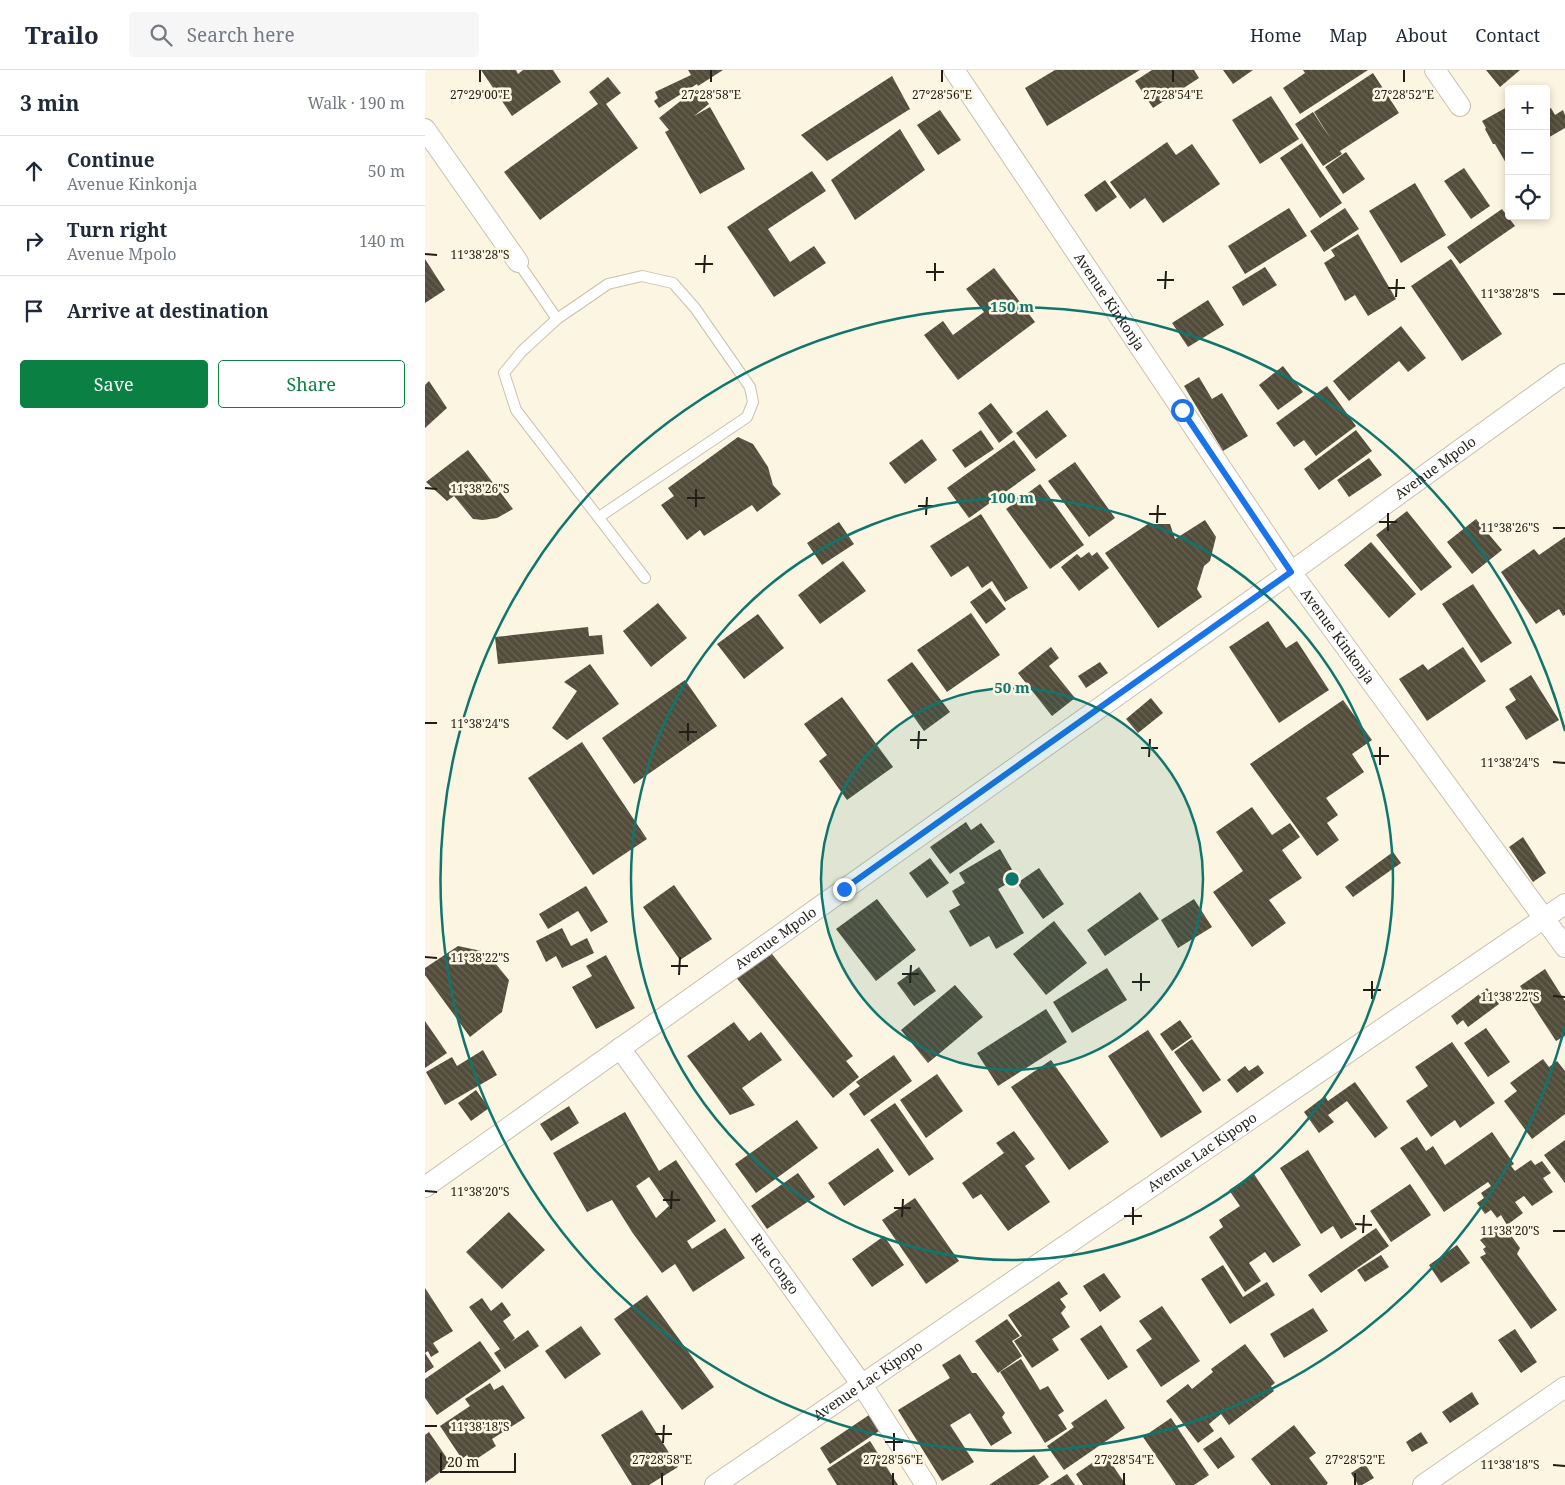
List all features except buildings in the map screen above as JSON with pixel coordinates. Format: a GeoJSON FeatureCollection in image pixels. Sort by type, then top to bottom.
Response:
{"type":"FeatureCollection","features":[{"type":"Feature","properties":{"kind":"street","name":"Avenue Kinkonja"},"geometry":{"type":"LineString","coordinates":[[954,70],[1291,572],[1565,947]]}},
{"type":"Feature","properties":{"kind":"street"},"geometry":{"type":"LineString","coordinates":[[1435,70],[1460,106]]}},
{"type":"Feature","properties":{"kind":"street"},"geometry":{"type":"LineString","coordinates":[[425,128],[518,262]]}},
{"type":"Feature","properties":{"kind":"street","name":"Avenue Mpolo"},"geometry":{"type":"LineString","coordinates":[[425,1187],[1291,572],[1565,374]]}},
{"type":"Feature","properties":{"kind":"street","name":"Avenue Lac Kipopo"},"geometry":{"type":"LineString","coordinates":[[715,1485],[1565,904]]}},
{"type":"Feature","properties":{"kind":"street","name":"Rue Congo"},"geometry":{"type":"LineString","coordinates":[[620,1048],[862,1386],[926,1485]]}},
{"type":"Feature","properties":{"kind":"street"},"geometry":{"type":"LineString","coordinates":[[1423,1485],[1565,1387]]}},
{"type":"Feature","properties":{"kind":"lane"},"geometry":{"type":"LineString","coordinates":[[518,262],[557,319]]}},
{"type":"Feature","properties":{"kind":"lane"},"geometry":{"type":"LineString","coordinates":[[599,517],[747,417],[753,402],[750,387],[695,308],[673,283],[642,276],[608,284],[557,319],[522,351],[504,373],[516,410],[645,578]]}},
{"type":"Feature","properties":{"kind":"route"},"geometry":{"type":"LineString","coordinates":[[844,889],[1291,572],[1182,410]]}}]}
